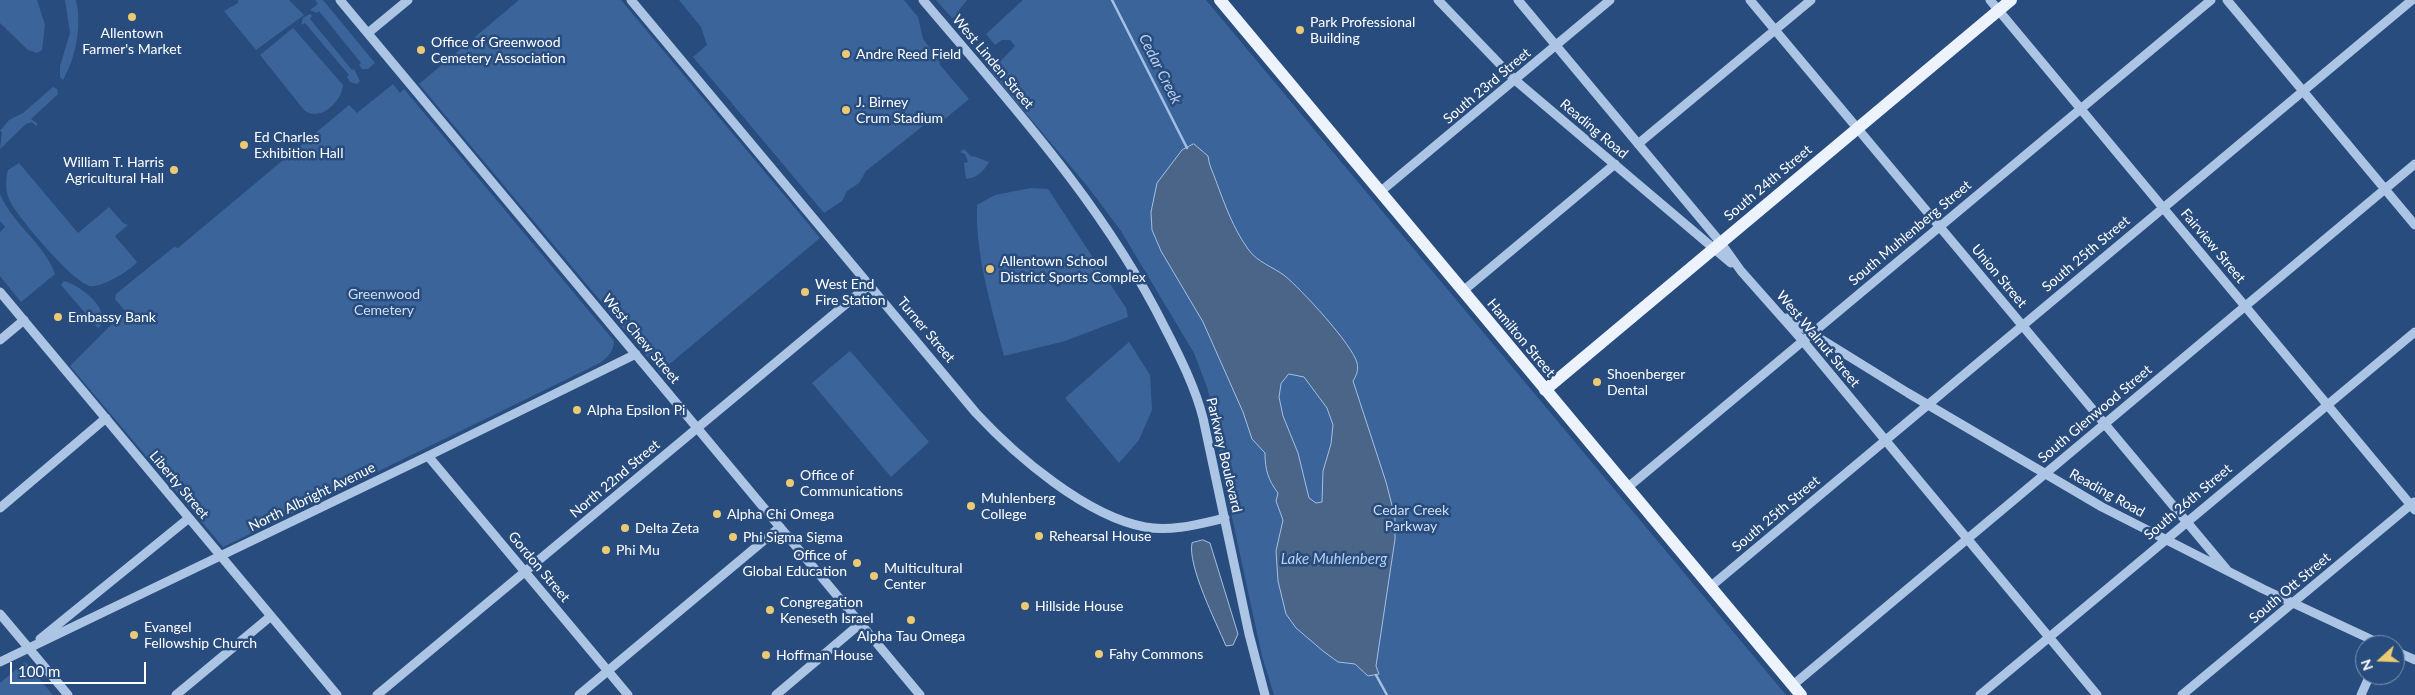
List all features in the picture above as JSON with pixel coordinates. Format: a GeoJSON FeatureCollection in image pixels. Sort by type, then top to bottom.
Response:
{"type":"FeatureCollection","features":[{"type":"Feature","properties":{"kind":"main road","name":"Hamilton Street"},"geometry":{"type":"LineString","coordinates":[[1220,0],[1797,690]]}},
{"type":"Feature","properties":{"kind":"main road","name":"South 24th Street"},"geometry":{"type":"LineString","coordinates":[[1545,390],[2011,0]]}},
{"type":"Feature","properties":{"kind":"street","name":"West Chew Street"},"geometry":{"type":"LineString","coordinates":[[340,0],[920,695]]}},
{"type":"Feature","properties":{"kind":"street"},"geometry":{"type":"LineString","coordinates":[[368,33],[408,0]]}},
{"type":"Feature","properties":{"kind":"street","name":"Turner Street"},"geometry":{"type":"LineString","coordinates":[[631,0],[995,433],[1029,464],[1058,485],[1106,513],[1145,527],[1166,528],[1224,518]]}},
{"type":"Feature","properties":{"kind":"street","name":"West Linden Street"},"geometry":{"type":"LineString","coordinates":[[923,0],[1041,141]]}},
{"type":"Feature","properties":{"kind":"street","name":"Reading Road"},"geometry":{"type":"LineString","coordinates":[[1438,0],[1515,80],[1717,246],[1741,271]]}},
{"type":"Feature","properties":{"kind":"street"},"geometry":{"type":"LineString","coordinates":[[1518,0],[1638,144],[1717,246]]}},
{"type":"Feature","properties":{"kind":"street","name":"South 23rd Street"},"geometry":{"type":"LineString","coordinates":[[1380,192],[1610,0]]}},
{"type":"Feature","properties":{"kind":"street","name":"Union Street"},"geometry":{"type":"LineString","coordinates":[[1750,0],[2227,570]]}},
{"type":"Feature","properties":{"kind":"street"},"geometry":{"type":"LineString","coordinates":[[1638,144],[1811,0]]}},
{"type":"Feature","properties":{"kind":"street","name":"Fairview Street"},"geometry":{"type":"LineString","coordinates":[[1990,0],[2328,405],[2414,505]]}},
{"type":"Feature","properties":{"kind":"street","name":"South Muhlenberg Street"},"geometry":{"type":"LineString","coordinates":[[1627,488],[2211,0]]}},
{"type":"Feature","properties":{"kind":"street"},"geometry":{"type":"LineString","coordinates":[[2227,0],[2415,226]]}},
{"type":"Feature","properties":{"kind":"street","name":"South 25th Street"},"geometry":{"type":"LineString","coordinates":[[1710,586],[2412,0]]}},
{"type":"Feature","properties":{"kind":"street","name":"Parkway Boulevard"},"geometry":{"type":"LineString","coordinates":[[1041,141],[1085,196],[1126,257],[1175,348],[1201,410],[1249,634],[1265,695]]}},
{"type":"Feature","properties":{"kind":"street"},"geometry":{"type":"LineString","coordinates":[[1463,292],[1615,164]]}},
{"type":"Feature","properties":{"kind":"street","name":"South Glenwood Street"},"geometry":{"type":"LineString","coordinates":[[1797,690],[1967,539],[2415,164]]}},
{"type":"Feature","properties":{"kind":"street","name":"West Walnut Street"},"geometry":{"type":"LineString","coordinates":[[1741,271],[1803,341],[2097,695]]}},
{"type":"Feature","properties":{"kind":"street","name":"North 22nd Street"},"geometry":{"type":"LineString","coordinates":[[377,695],[870,284]]}},
{"type":"Feature","properties":{"kind":"street","name":"Liberty Street"},"geometry":{"type":"LineString","coordinates":[[0,292],[337,695]]}},
{"type":"Feature","properties":{"kind":"street","name":"Reading Road"},"geometry":{"type":"LineString","coordinates":[[1779,313],[2102,507],[2293,604],[2360,635]]}},
{"type":"Feature","properties":{"kind":"street"},"geometry":{"type":"LineString","coordinates":[[0,340],[24,320]]}},
{"type":"Feature","properties":{"kind":"street","name":"South 26th Street"},"geometry":{"type":"LineString","coordinates":[[1980,695],[2415,332]]}},
{"type":"Feature","properties":{"kind":"street","name":"North Albright Avenue"},"geometry":{"type":"LineString","coordinates":[[0,662],[636,354]]}},
{"type":"Feature","properties":{"kind":"street"},"geometry":{"type":"LineString","coordinates":[[0,508],[106,418]]}},
{"type":"Feature","properties":{"kind":"street","name":"Gordon Street"},"geometry":{"type":"LineString","coordinates":[[428,456],[628,695]]}},
{"type":"Feature","properties":{"kind":"street","name":"South Ott Street"},"geometry":{"type":"LineString","coordinates":[[2182,695],[2414,505]]}},
{"type":"Feature","properties":{"kind":"street"},"geometry":{"type":"LineString","coordinates":[[29,648],[189,518]]}},
{"type":"Feature","properties":{"kind":"street"},"geometry":{"type":"LineString","coordinates":[[579,695],[780,527]]}},
{"type":"Feature","properties":{"kind":"street"},"geometry":{"type":"LineString","coordinates":[[0,614],[68,695]]}},
{"type":"Feature","properties":{"kind":"street"},"geometry":{"type":"LineString","coordinates":[[176,695],[271,616]]}},
{"type":"Feature","properties":{"kind":"street"},"geometry":{"type":"LineString","coordinates":[[776,695],[861,623]]}},
{"type":"Feature","properties":{"kind":"green space"},"geometry":{"type":"Polygon","coordinates":[[[0,0],[37,0],[45,25],[42,50],[37,53],[28,50],[0,23],[0,0]]]}},
{"type":"Feature","properties":{"kind":"green space"},"geometry":{"type":"Polygon","coordinates":[[[65,0],[76,0],[78,31],[68,71],[63,80],[60,77],[60,66],[70,33],[65,0]]]}},
{"type":"Feature","properties":{"kind":"green space"},"geometry":{"type":"Polygon","coordinates":[[[238,0],[289,0],[304,15],[256,50],[224,11],[238,3],[238,0]]]}},
{"type":"Feature","properties":{"kind":"green space"},"geometry":{"type":"Polygon","coordinates":[[[315,0],[323,0],[375,63],[368,69],[362,69],[359,65],[361,63],[319,11],[317,13],[310,10],[318,4],[315,0]]]}},
{"type":"Feature","properties":{"kind":"green space"},"geometry":{"type":"Polygon","coordinates":[[[519,0],[621,0],[820,238],[660,372],[419,84],[519,0]]]}},
{"type":"Feature","properties":{"kind":"green space","name":"J. Birney Crum Stadium"},"geometry":{"type":"Polygon","coordinates":[[[679,0],[904,0],[918,17],[923,39],[938,58],[940,65],[969,99],[946,118],[937,122],[933,118],[866,171],[859,183],[847,191],[842,201],[824,213],[693,57],[707,45],[701,27],[679,0]]]}},
{"type":"Feature","properties":{"kind":"green space"},"geometry":{"type":"Polygon","coordinates":[[[936,0],[967,0],[959,10],[961,15],[952,18],[936,0]]]}},
{"type":"Feature","properties":{"kind":"green space","name":"Cedar Creek Parkway"},"geometry":{"type":"Polygon","coordinates":[[[1023,0],[1206,0],[1786,695],[1274,695],[1262,656],[1230,508],[1208,390],[1194,353],[1121,231],[1088,187],[987,67],[998,77],[990,65],[996,66],[1015,46],[1010,40],[1002,40],[995,45],[986,34],[1023,0]]]}},
{"type":"Feature","properties":{"kind":"green space"},"geometry":{"type":"Polygon","coordinates":[[[310,14],[312,16],[310,19],[352,70],[354,69],[360,81],[357,84],[350,82],[347,77],[349,75],[305,23],[301,25],[303,18],[310,14]]]}},
{"type":"Feature","properties":{"kind":"green space"},"geometry":{"type":"Polygon","coordinates":[[[293,28],[343,85],[339,98],[329,109],[323,112],[316,114],[304,110],[260,55],[293,28]]]}},
{"type":"Feature","properties":{"kind":"green space","name":"Greenwood Cemetery"},"geometry":{"type":"Polygon","coordinates":[[[393,84],[400,93],[404,89],[614,341],[612,351],[600,363],[223,547],[70,366],[125,311],[115,299],[116,294],[174,247],[178,248],[349,105],[357,113],[393,84]]]}},
{"type":"Feature","properties":{"kind":"green space"},"geometry":{"type":"Polygon","coordinates":[[[53,87],[57,89],[58,94],[31,119],[38,124],[36,126],[32,122],[26,124],[0,149],[2,132],[0,131],[9,120],[23,113],[53,87]]]}},
{"type":"Feature","properties":{"kind":"green space"},"geometry":{"type":"Polygon","coordinates":[[[964,149],[972,157],[989,162],[980,174],[966,179],[964,163],[968,162],[965,154],[960,152],[964,149]]]}},
{"type":"Feature","properties":{"kind":"green space"},"geometry":{"type":"Polygon","coordinates":[[[19,163],[78,233],[109,207],[123,223],[128,225],[115,236],[137,262],[115,278],[95,286],[82,282],[72,274],[35,236],[9,199],[6,187],[8,170],[19,163]]]}},
{"type":"Feature","properties":{"kind":"green space"},"geometry":{"type":"Polygon","coordinates":[[[1031,188],[1048,189],[1126,308],[1128,317],[1065,341],[1004,356],[982,262],[977,224],[977,205],[995,195],[1031,188]]]}},
{"type":"Feature","properties":{"kind":"green space"},"geometry":{"type":"Polygon","coordinates":[[[0,194],[13,215],[44,253],[55,274],[21,302],[0,276],[0,232],[5,227],[0,221],[0,194]]]}},
{"type":"Feature","properties":{"kind":"green space"},"geometry":{"type":"Polygon","coordinates":[[[64,281],[74,285],[97,304],[101,315],[101,325],[98,328],[61,285],[64,281]]]}},
{"type":"Feature","properties":{"kind":"green space"},"geometry":{"type":"Polygon","coordinates":[[[1129,342],[1150,375],[1152,410],[1139,440],[1119,463],[1065,398],[1129,342]]]}},
{"type":"Feature","properties":{"kind":"green space"},"geometry":{"type":"Polygon","coordinates":[[[850,351],[929,442],[891,477],[812,383],[850,351]]]}},
{"type":"Feature","properties":{"kind":"green space"},"geometry":{"type":"Polygon","coordinates":[[[25,662],[53,695],[0,695],[0,683],[25,662]]]}},
{"type":"Feature","properties":{"kind":"water","name":"Lake Muhlenberg"},"geometry":{"type":"Polygon","coordinates":[[[1194,144],[1208,156],[1210,166],[1230,216],[1248,249],[1261,261],[1285,276],[1302,292],[1346,343],[1357,363],[1356,375],[1353,381],[1386,482],[1395,517],[1395,539],[1376,666],[1379,674],[1368,676],[1355,664],[1338,662],[1296,628],[1286,614],[1278,581],[1276,551],[1283,520],[1276,501],[1278,493],[1268,474],[1265,453],[1252,439],[1243,412],[1203,322],[1161,251],[1152,230],[1151,212],[1157,183],[1182,150],[1194,144]],[[1289,374],[1281,384],[1279,397],[1283,416],[1298,453],[1309,498],[1316,503],[1322,502],[1323,471],[1331,444],[1333,425],[1327,408],[1304,377],[1289,374]]]}},
{"type":"Feature","properties":{"kind":"water"},"geometry":{"type":"Polygon","coordinates":[[[1203,540],[1210,543],[1238,634],[1233,645],[1226,646],[1203,594],[1194,565],[1192,543],[1203,540]]]}},
{"type":"Feature","properties":{"kind":"waterway","name":"Cedar Creek"},"geometry":{"type":"LineString","coordinates":[[1112,0],[1187,148]]}},
{"type":"Feature","properties":{"kind":"waterway","name":"Cedar Creek"},"geometry":{"type":"LineString","coordinates":[[1376,675],[1387,695]]}},
{"type":"Feature","properties":{"kind":"place","name":"Allentown Farmer's Market"},"geometry":{"type":"Point","coordinates":[132,17]}},
{"type":"Feature","properties":{"kind":"place","name":"Park Professional Building"},"geometry":{"type":"Point","coordinates":[1300,30]}},
{"type":"Feature","properties":{"kind":"place","name":"Office of Greenwood Cemetery Association"},"geometry":{"type":"Point","coordinates":[421,50]}},
{"type":"Feature","properties":{"kind":"place","name":"Andre Reed Field"},"geometry":{"type":"Point","coordinates":[846,54]}},
{"type":"Feature","properties":{"kind":"place","name":"J. Birney Crum Stadium"},"geometry":{"type":"Point","coordinates":[846,110]}},
{"type":"Feature","properties":{"kind":"place","name":"Ed Charles Exhibition Hall"},"geometry":{"type":"Point","coordinates":[244,145]}},
{"type":"Feature","properties":{"kind":"place","name":"William T. Harris Agricultural Hall"},"geometry":{"type":"Point","coordinates":[174,170]}},
{"type":"Feature","properties":{"kind":"place","name":"Allentown School District Sports Complex"},"geometry":{"type":"Point","coordinates":[990,269]}},
{"type":"Feature","properties":{"kind":"place","name":"West End Fire Station"},"geometry":{"type":"Point","coordinates":[805,292]}},
{"type":"Feature","properties":{"kind":"place","name":"Embassy Bank"},"geometry":{"type":"Point","coordinates":[58,317]}},
{"type":"Feature","properties":{"kind":"place","name":"Shoenberger Dental"},"geometry":{"type":"Point","coordinates":[1597,382]}},
{"type":"Feature","properties":{"kind":"place","name":"Alpha Epsilon Pi"},"geometry":{"type":"Point","coordinates":[577,410]}},
{"type":"Feature","properties":{"kind":"place","name":"Office of Communications"},"geometry":{"type":"Point","coordinates":[790,483]}},
{"type":"Feature","properties":{"kind":"place","name":"Muhlenberg College"},"geometry":{"type":"Point","coordinates":[971,506]}},
{"type":"Feature","properties":{"kind":"place","name":"Alpha Chi Omega"},"geometry":{"type":"Point","coordinates":[717,514]}},
{"type":"Feature","properties":{"kind":"place","name":"Delta Zeta"},"geometry":{"type":"Point","coordinates":[625,528]}},
{"type":"Feature","properties":{"kind":"place","name":"Rehearsal House"},"geometry":{"type":"Point","coordinates":[1039,536]}},
{"type":"Feature","properties":{"kind":"place","name":"Phi Sigma Sigma"},"geometry":{"type":"Point","coordinates":[733,537]}},
{"type":"Feature","properties":{"kind":"place","name":"Phi Mu"},"geometry":{"type":"Point","coordinates":[606,550]}},
{"type":"Feature","properties":{"kind":"place","name":"Office of Global Education"},"geometry":{"type":"Point","coordinates":[857,563]}},
{"type":"Feature","properties":{"kind":"place","name":"Multicultural Center"},"geometry":{"type":"Point","coordinates":[874,576]}},
{"type":"Feature","properties":{"kind":"place","name":"Hillside House"},"geometry":{"type":"Point","coordinates":[1025,606]}},
{"type":"Feature","properties":{"kind":"place","name":"Congregation Keneseth Israel"},"geometry":{"type":"Point","coordinates":[770,610]}},
{"type":"Feature","properties":{"kind":"place","name":"Alpha Tau Omega"},"geometry":{"type":"Point","coordinates":[911,620]}},
{"type":"Feature","properties":{"kind":"place","name":"Evangel Fellowship Church"},"geometry":{"type":"Point","coordinates":[134,635]}},
{"type":"Feature","properties":{"kind":"place","name":"Fahy Commons"},"geometry":{"type":"Point","coordinates":[1099,654]}},
{"type":"Feature","properties":{"kind":"place","name":"Hoffman House"},"geometry":{"type":"Point","coordinates":[766,655]}}]}
